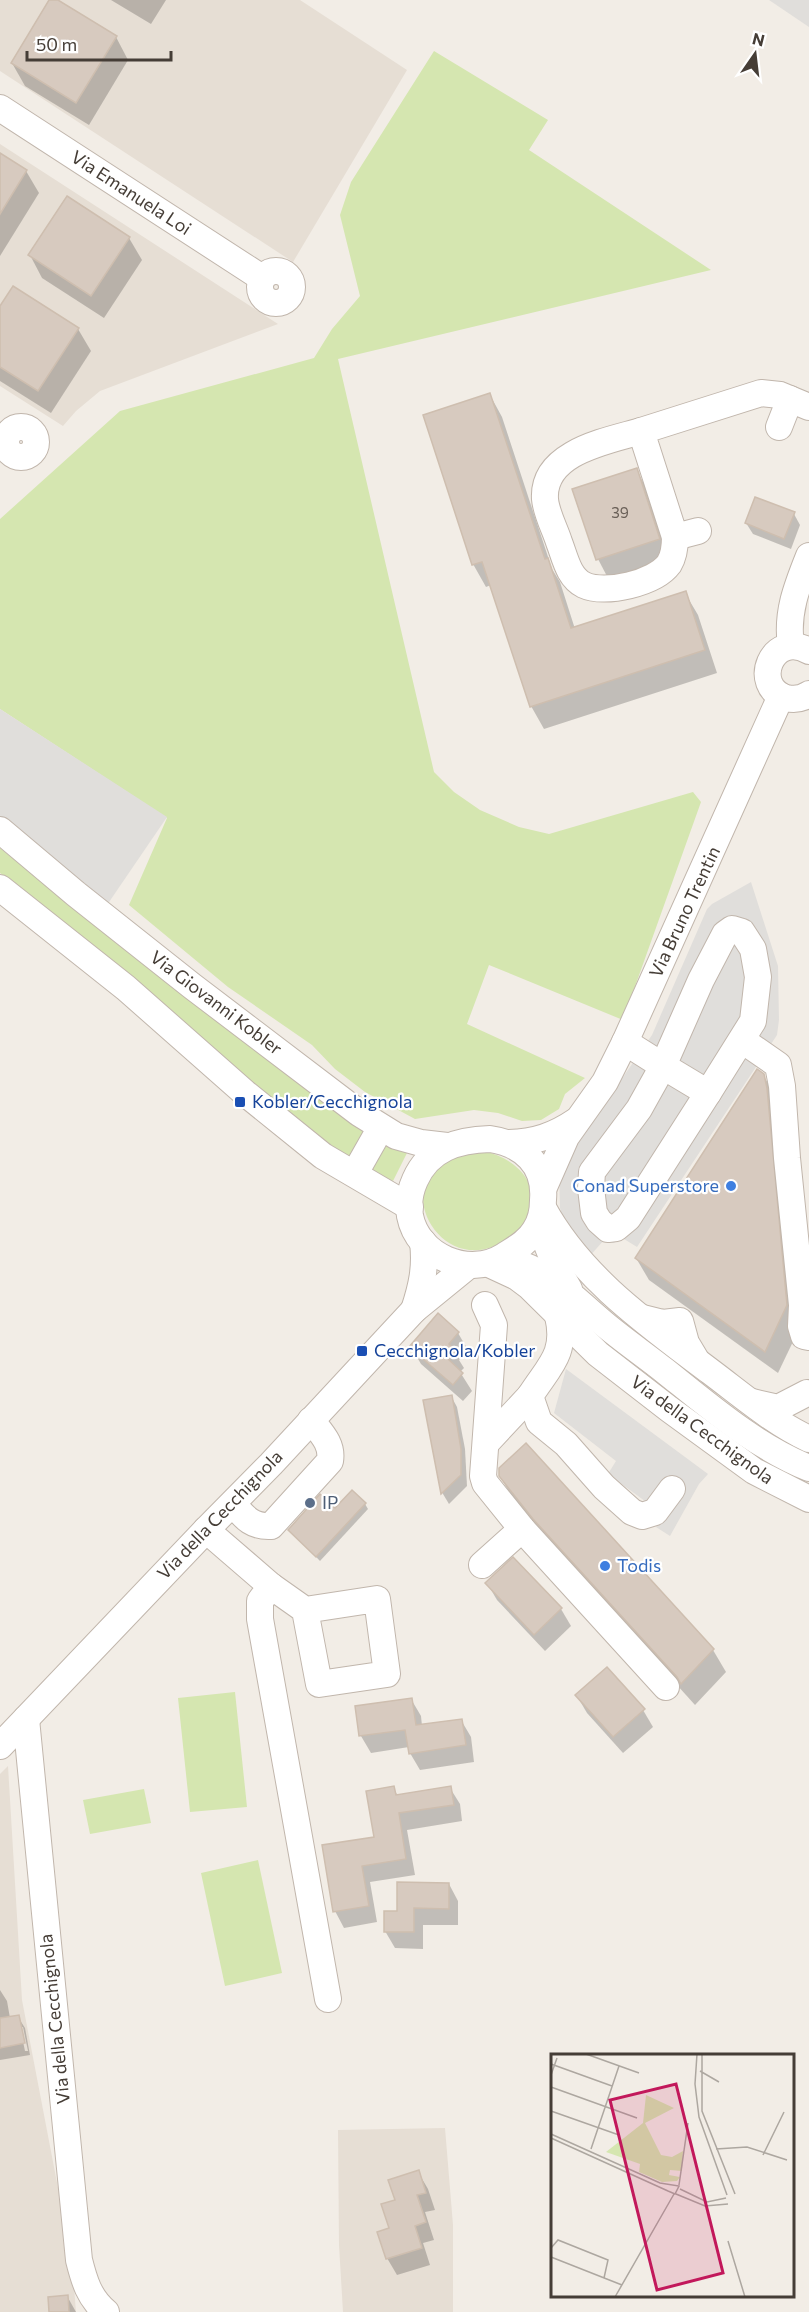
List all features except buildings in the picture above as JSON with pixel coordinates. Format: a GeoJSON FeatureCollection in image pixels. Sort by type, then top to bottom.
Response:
{"type":"FeatureCollection","features":[{"type":"Feature","properties":{"kind":"street","name":"Via Emanuela Loi"},"geometry":{"type":"LineString","coordinates":[[0,108],[262,278]]}},
{"type":"Feature","properties":{"kind":"street"},"geometry":{"type":"LineString","coordinates":[[641,430],[686,534],[668,566],[658,573],[621,587],[588,586],[579,582],[570,572],[545,503],[546,485],[558,464],[582,450],[641,430],[751,394],[767,392],[799,403],[779,427]]}},
{"type":"Feature","properties":{"kind":"street"},"geometry":{"type":"LineString","coordinates":[[809,556],[789,617],[800,649],[780,649],[772,657],[768,667],[768,678],[772,688],[781,696],[791,699],[802,698],[809,694]]}},
{"type":"Feature","properties":{"kind":"street","name":"Via Bruno Trentin"},"geometry":{"type":"LineString","coordinates":[[542,1206],[558,1153],[576,1121],[605,1082],[625,1042],[781,696]]}},
{"type":"Feature","properties":{"kind":"street","name":"Via Giovanni Kobler"},"geometry":{"type":"LineString","coordinates":[[0,830],[147,951],[359,1113],[396,1136],[421,1143],[447,1146]]}},
{"type":"Feature","properties":{"kind":"street"},"geometry":{"type":"LineString","coordinates":[[0,888],[126,988],[245,1093],[323,1156],[410,1207]]}},
{"type":"Feature","properties":{"kind":"street"},"geometry":{"type":"LineString","coordinates":[[732,929],[742,932],[753,949],[758,977],[753,1021],[742,1040],[628,1218],[615,1228],[608,1229],[594,1213],[592,1172],[639,1109],[663,1066],[701,980],[725,934],[732,929]]}},
{"type":"Feature","properties":{"kind":"street"},"geometry":{"type":"LineString","coordinates":[[742,1040],[778,1065],[782,1086],[802,1305],[801,1326],[804,1336],[809,1337]]}},
{"type":"Feature","properties":{"kind":"street"},"geometry":{"type":"LineString","coordinates":[[625,1042],[708,1093]]}},
{"type":"Feature","properties":{"kind":"street","name":"Via Bruno Trentin"},"geometry":{"type":"LineString","coordinates":[[509,1143],[536,1141],[576,1121]]}},
{"type":"Feature","properties":{"kind":"street"},"geometry":{"type":"LineString","coordinates":[[359,1166],[376,1136]]}},
{"type":"Feature","properties":{"kind":"street"},"geometry":{"type":"LineString","coordinates":[[542,1206],[526,1242],[485,1263],[443,1258],[423,1242],[410,1216],[412,1186],[418,1172],[431,1157],[447,1146],[472,1140],[490,1139],[509,1143],[526,1153],[536,1164],[542,1206],[556,1231],[610,1292],[643,1318],[663,1323],[680,1321],[687,1343],[697,1361],[768,1416],[809,1439]]}},
{"type":"Feature","properties":{"kind":"street","name":"Via della Cecchignola"},"geometry":{"type":"LineString","coordinates":[[542,1206],[555,1265],[571,1293]]}},
{"type":"Feature","properties":{"kind":"street","name":"Via della Cecchignola"},"geometry":{"type":"LineString","coordinates":[[414,1310],[422,1285],[425,1263],[423,1242]]}},
{"type":"Feature","properties":{"kind":"street","name":"Via della Cecchignola"},"geometry":{"type":"LineString","coordinates":[[485,1263],[517,1277],[529,1286],[598,1354],[754,1471],[809,1499]]}},
{"type":"Feature","properties":{"kind":"street","name":"Via della Cecchignola"},"geometry":{"type":"LineString","coordinates":[[0,1746],[233,1504],[414,1310],[485,1263],[534,1269],[571,1293],[603,1323],[722,1416],[781,1457],[809,1468]]}},
{"type":"Feature","properties":{"kind":"street"},"geometry":{"type":"LineString","coordinates":[[485,1305],[494,1325],[483,1476],[485,1483],[522,1529],[666,1687]]}},
{"type":"Feature","properties":{"kind":"street"},"geometry":{"type":"LineString","coordinates":[[487,1442],[530,1396],[560,1348],[558,1316]]}},
{"type":"Feature","properties":{"kind":"street"},"geometry":{"type":"LineString","coordinates":[[560,1348],[586,1348],[598,1354]]}},
{"type":"Feature","properties":{"kind":"street"},"geometry":{"type":"LineString","coordinates":[[530,1396],[538,1422],[566,1444],[604,1487],[632,1512],[642,1516],[655,1512],[672,1489]]}},
{"type":"Feature","properties":{"kind":"street"},"geometry":{"type":"LineString","coordinates":[[748,1400],[778,1408],[808,1399]]}},
{"type":"Feature","properties":{"kind":"street"},"geometry":{"type":"LineString","coordinates":[[233,1504],[250,1523],[260,1527],[271,1526],[330,1461],[331,1451],[311,1420]]}},
{"type":"Feature","properties":{"kind":"street"},"geometry":{"type":"LineString","coordinates":[[482,1565],[522,1529]]}},
{"type":"Feature","properties":{"kind":"street"},"geometry":{"type":"LineString","coordinates":[[206,1530],[271,1586],[305,1610]]}},
{"type":"Feature","properties":{"kind":"street"},"geometry":{"type":"LineString","coordinates":[[271,1586],[260,1601],[260,1619],[328,1999]]}},
{"type":"Feature","properties":{"kind":"street","name":"Via della Cecchignola"},"geometry":{"type":"LineString","coordinates":[[26,1719],[79,2260],[85,2284],[96,2304],[105,2312]]}},
{"type":"Feature","properties":{"kind":"shaded area"},"geometry":{"type":"Polygon","coordinates":[[[0,0],[300,0],[407,70],[293,262],[0,71],[0,0]]]}},
{"type":"Feature","properties":{"kind":"shaded area"},"geometry":{"type":"Polygon","coordinates":[[[769,0],[809,0],[809,27],[769,0]]]}},
{"type":"Feature","properties":{"kind":"shaded area"},"geometry":{"type":"Polygon","coordinates":[[[0,144],[278,324],[100,391],[76,411],[63,426],[0,386],[0,144]]]}},
{"type":"Feature","properties":{"kind":"shaded area"},"geometry":{"type":"Polygon","coordinates":[[[0,709],[167,817],[107,905],[0,817],[0,709]]]}},
{"type":"Feature","properties":{"kind":"shaded area"},"geometry":{"type":"Polygon","coordinates":[[[751,882],[778,966],[777,1035],[637,1247],[624,1239],[613,1243],[605,1239],[588,1258],[567,1231],[560,1208],[559,1170],[652,1035],[707,909],[751,882]]]}},
{"type":"Feature","properties":{"kind":"shaded area"},"geometry":{"type":"Polygon","coordinates":[[[566,1369],[708,1474],[699,1484],[670,1536],[656,1527],[678,1493],[649,1504],[608,1474],[616,1461],[554,1413],[566,1369]]]}},
{"type":"Feature","properties":{"kind":"shaded area"},"geometry":{"type":"Polygon","coordinates":[[[8,1766],[22,2000],[72,2261],[76,2312],[0,2312],[0,1774],[8,1766]]]}},
{"type":"Feature","properties":{"kind":"shaded area"},"geometry":{"type":"Polygon","coordinates":[[[445,2128],[453,2225],[453,2312],[343,2312],[339,2245],[338,2130],[445,2128]]]}},
{"type":"Feature","properties":{"kind":"green space"},"geometry":{"type":"Polygon","coordinates":[[[434,51],[548,120],[529,150],[711,270],[338,359],[434,772],[454,792],[480,810],[519,827],[549,834],[693,792],[701,802],[623,1020],[489,965],[467,1024],[585,1078],[565,1094],[559,1109],[541,1120],[522,1121],[498,1113],[474,1110],[415,1119],[365,1092],[335,1069],[312,1045],[228,987],[129,905],[167,818],[0,709],[0,519],[120,411],[314,358],[332,329],[360,296],[340,215],[351,182],[434,51]]]}},
{"type":"Feature","properties":{"kind":"green space"},"geometry":{"type":"Polygon","coordinates":[[[0,848],[221,1024],[371,1135],[356,1163],[296,1120],[49,911],[0,873],[0,848]]]}},
{"type":"Feature","properties":{"kind":"green space"},"geometry":{"type":"Polygon","coordinates":[[[379,1139],[407,1153],[393,1181],[365,1168],[379,1139]]]}},
{"type":"Feature","properties":{"kind":"green space"},"geometry":{"type":"Polygon","coordinates":[[[483,1151],[506,1159],[524,1175],[532,1195],[532,1207],[523,1227],[517,1232],[504,1241],[479,1250],[456,1246],[438,1234],[426,1215],[423,1194],[430,1174],[449,1159],[483,1151]]]}},
{"type":"Feature","properties":{"kind":"green space"},"geometry":{"type":"Polygon","coordinates":[[[235,1692],[247,1807],[190,1812],[178,1698],[235,1692]]]}},
{"type":"Feature","properties":{"kind":"green space"},"geometry":{"type":"Polygon","coordinates":[[[144,1789],[151,1823],[90,1834],[83,1800],[144,1789]]]}},
{"type":"Feature","properties":{"kind":"green space"},"geometry":{"type":"Polygon","coordinates":[[[258,1860],[282,1973],[225,1986],[201,1873],[258,1860]]]}},
{"type":"Feature","properties":{"kind":"place","name":"Kobler/Cecchignola"},"geometry":{"type":"Point","coordinates":[240,1102]}},
{"type":"Feature","properties":{"kind":"place","name":"Conad Superstore"},"geometry":{"type":"Point","coordinates":[731,1186]}},
{"type":"Feature","properties":{"kind":"place","name":"Cecchignola/Kobler"},"geometry":{"type":"Point","coordinates":[362,1351]}},
{"type":"Feature","properties":{"kind":"place","name":"IP"},"geometry":{"type":"Point","coordinates":[310,1503]}},
{"type":"Feature","properties":{"kind":"place","name":"Todis"},"geometry":{"type":"Point","coordinates":[605,1566]}}]}
